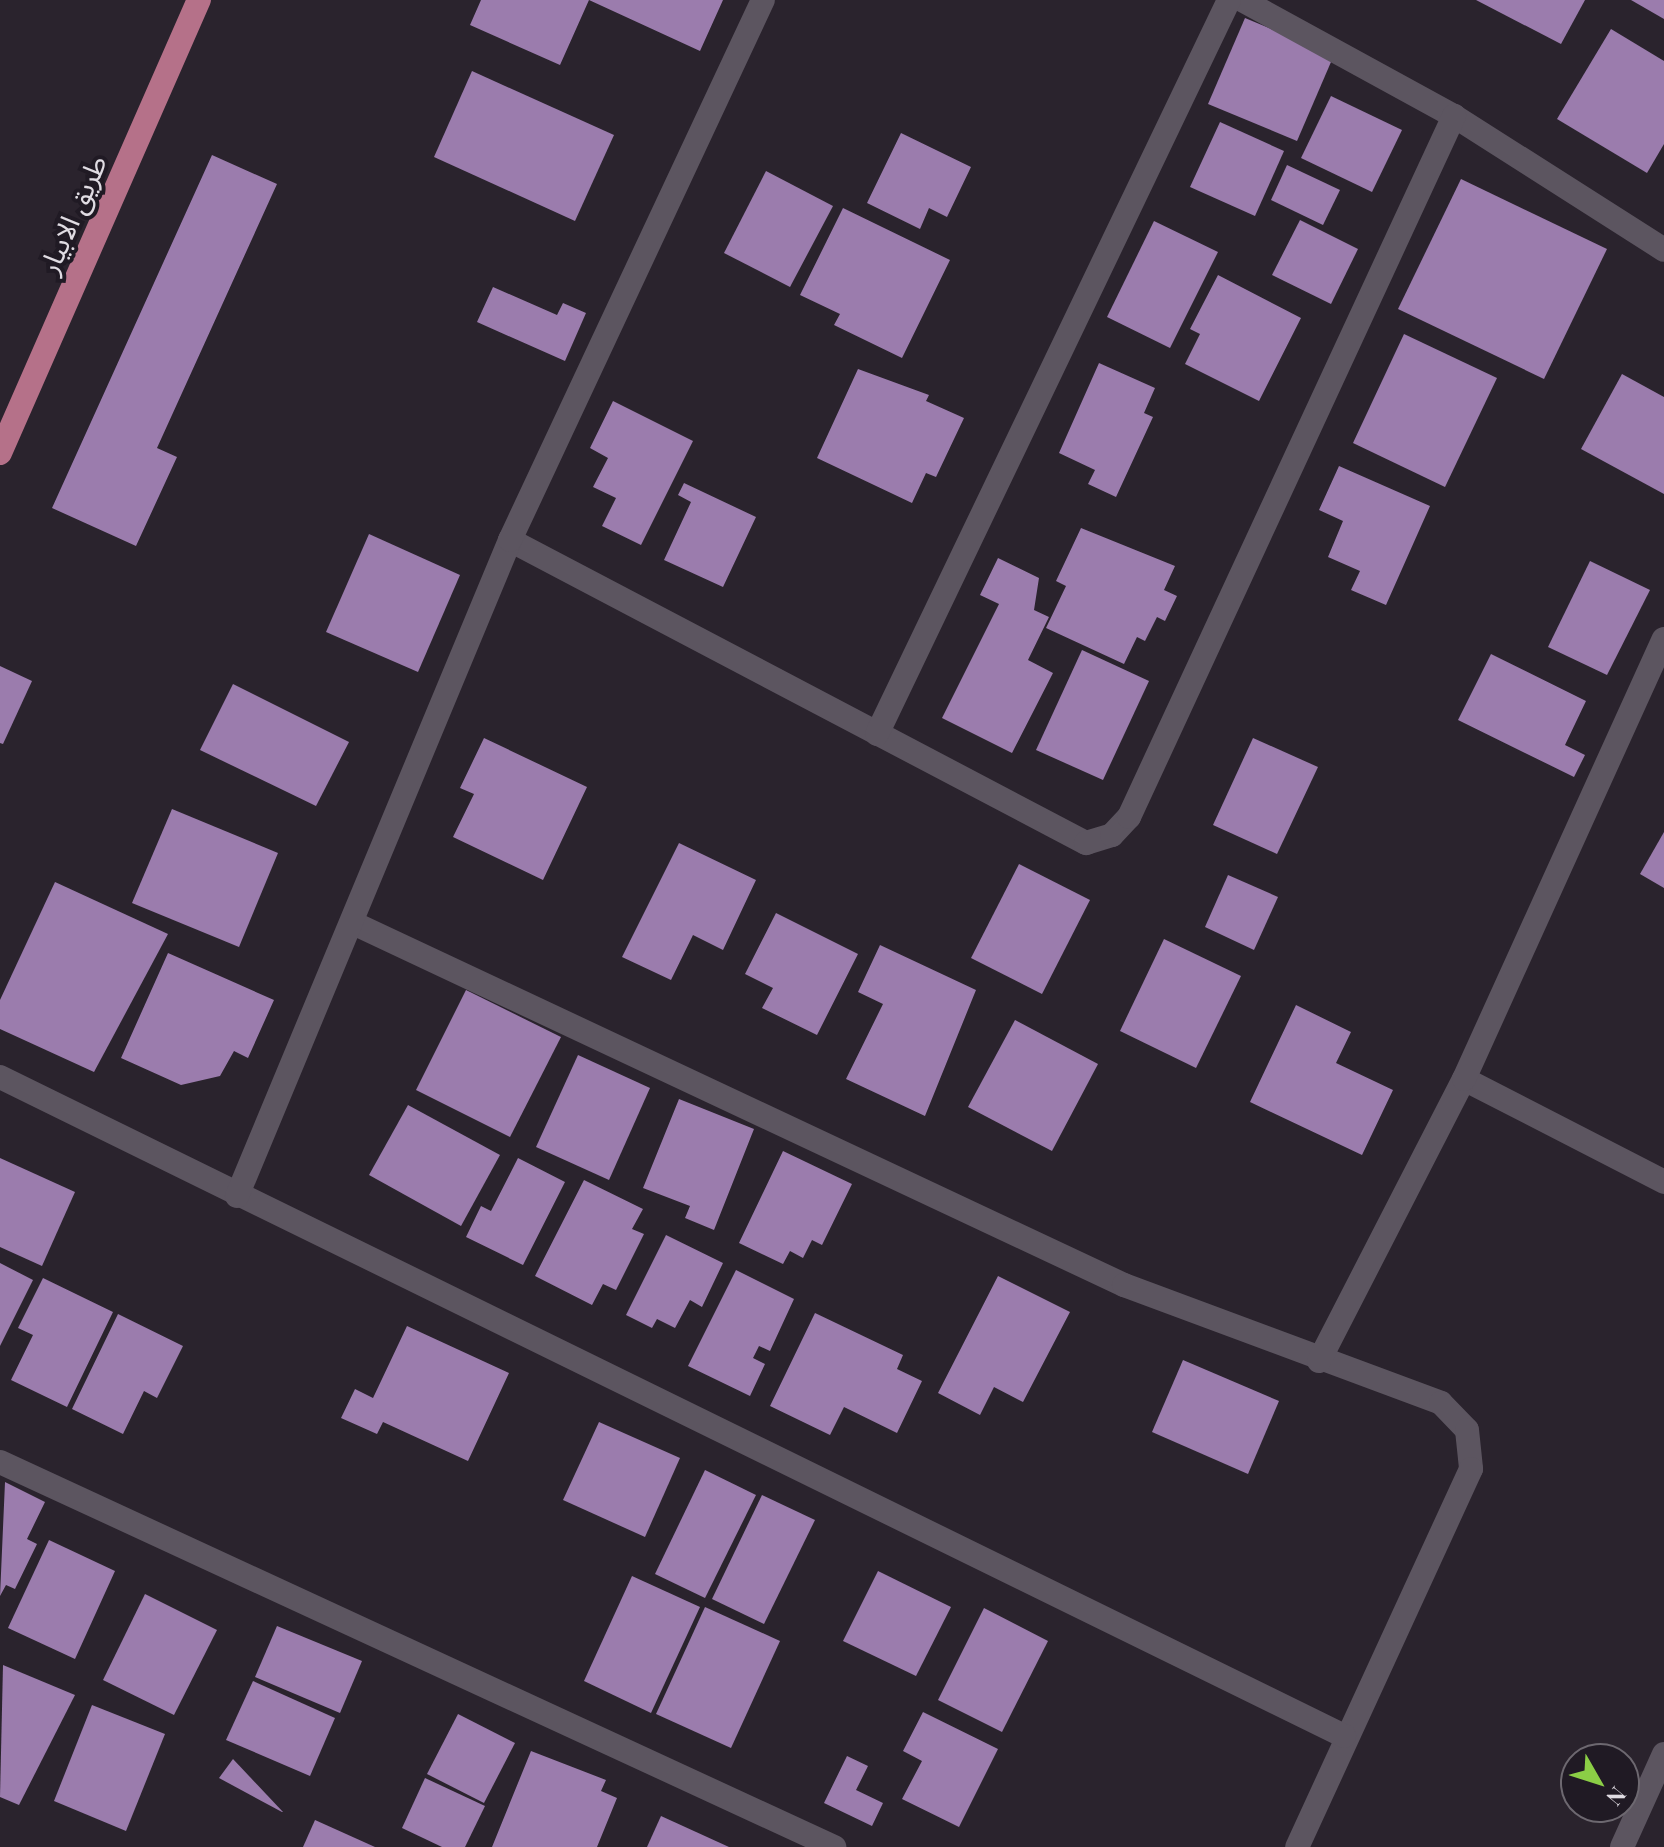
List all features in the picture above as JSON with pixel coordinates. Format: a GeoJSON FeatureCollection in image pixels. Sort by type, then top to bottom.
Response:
{"type":"FeatureCollection","features":[{"type":"Feature","properties":{"kind":"main road","name":"طريق الابيار"},"geometry":{"type":"LineString","coordinates":[[0,453],[199,0]]}},
{"type":"Feature","properties":{"kind":"street"},"geometry":{"type":"LineString","coordinates":[[237,1196],[510,540],[763,0]]}},
{"type":"Feature","properties":{"kind":"street"},"geometry":{"type":"LineString","coordinates":[[877,734],[1229,0]]}},
{"type":"Feature","properties":{"kind":"street"},"geometry":{"type":"LineString","coordinates":[[1242,0],[1454,116],[1664,250]]}},
{"type":"Feature","properties":{"kind":"street"},"geometry":{"type":"LineString","coordinates":[[510,540],[1086,843],[1112,835],[1129,817],[1454,116]]}},
{"type":"Feature","properties":{"kind":"street"},"geometry":{"type":"LineString","coordinates":[[1319,1361],[1464,1079],[1664,639]]}},
{"type":"Feature","properties":{"kind":"street"},"geometry":{"type":"LineString","coordinates":[[353,923],[1124,1285],[1319,1361],[1441,1403],[1467,1430],[1471,1469],[1344,1736],[1297,1847]]}},
{"type":"Feature","properties":{"kind":"street"},"geometry":{"type":"LineString","coordinates":[[0,1077],[237,1196],[1344,1736]]}},
{"type":"Feature","properties":{"kind":"street"},"geometry":{"type":"LineString","coordinates":[[1464,1079],[1664,1182]]}},
{"type":"Feature","properties":{"kind":"street"},"geometry":{"type":"LineString","coordinates":[[0,1462],[834,1847]]}},
{"type":"Feature","properties":{"kind":"street"},"geometry":{"type":"LineString","coordinates":[[1622,1847],[1664,1754]]}},
{"type":"Feature","properties":{"kind":"building"},"geometry":{"type":"Polygon","coordinates":[[[481,0],[589,0],[560,65],[470,25],[481,0]]]}},
{"type":"Feature","properties":{"kind":"building"},"geometry":{"type":"Polygon","coordinates":[[[589,0],[723,0],[700,51],[589,0]]]}},
{"type":"Feature","properties":{"kind":"building"},"geometry":{"type":"Polygon","coordinates":[[[1476,0],[1585,0],[1561,44],[1476,0]]]}},
{"type":"Feature","properties":{"kind":"building"},"geometry":{"type":"Polygon","coordinates":[[[1631,0],[1664,0],[1664,19],[1631,0]]]}},
{"type":"Feature","properties":{"kind":"building"},"geometry":{"type":"Polygon","coordinates":[[[1245,18],[1334,55],[1297,141],[1208,104],[1245,18]]]}},
{"type":"Feature","properties":{"kind":"building"},"geometry":{"type":"Polygon","coordinates":[[[1611,29],[1664,61],[1664,144],[1647,173],[1557,119],[1611,29]]]}},
{"type":"Feature","properties":{"kind":"building"},"geometry":{"type":"Polygon","coordinates":[[[472,71],[614,135],[575,221],[434,157],[472,71]]]}},
{"type":"Feature","properties":{"kind":"building"},"geometry":{"type":"Polygon","coordinates":[[[1331,96],[1402,130],[1372,192],[1301,158],[1331,96]]]}},
{"type":"Feature","properties":{"kind":"building"},"geometry":{"type":"Polygon","coordinates":[[[1220,122],[1284,151],[1255,216],[1190,187],[1220,122]]]}},
{"type":"Feature","properties":{"kind":"building"},"geometry":{"type":"Polygon","coordinates":[[[901,133],[971,167],[947,217],[929,208],[920,229],[867,203],[901,133]]]}},
{"type":"Feature","properties":{"kind":"building"},"geometry":{"type":"Polygon","coordinates":[[[212,155],[277,184],[157,448],[177,457],[136,546],[52,508],[212,155]]]}},
{"type":"Feature","properties":{"kind":"building"},"geometry":{"type":"Polygon","coordinates":[[[1287,165],[1340,190],[1323,225],[1271,200],[1287,165]]]}},
{"type":"Feature","properties":{"kind":"building"},"geometry":{"type":"Polygon","coordinates":[[[766,171],[833,206],[790,287],[724,253],[766,171]]]}},
{"type":"Feature","properties":{"kind":"building"},"geometry":{"type":"Polygon","coordinates":[[[1461,179],[1607,249],[1544,379],[1398,309],[1461,179]]]}},
{"type":"Feature","properties":{"kind":"building"},"geometry":{"type":"Polygon","coordinates":[[[843,208],[950,260],[902,358],[834,325],[840,314],[800,295],[843,208]]]}},
{"type":"Feature","properties":{"kind":"building"},"geometry":{"type":"Polygon","coordinates":[[[1300,220],[1358,249],[1331,304],[1272,275],[1300,220]]]}},
{"type":"Feature","properties":{"kind":"building"},"geometry":{"type":"Polygon","coordinates":[[[1154,221],[1218,252],[1170,348],[1107,317],[1154,221]]]}},
{"type":"Feature","properties":{"kind":"building"},"geometry":{"type":"Polygon","coordinates":[[[1218,275],[1301,318],[1259,401],[1185,364],[1200,334],[1190,329],[1218,275]]]}},
{"type":"Feature","properties":{"kind":"building"},"geometry":{"type":"Polygon","coordinates":[[[493,287],[557,315],[563,303],[586,313],[565,361],[477,322],[493,287]]]}},
{"type":"Feature","properties":{"kind":"building"},"geometry":{"type":"Polygon","coordinates":[[[1404,334],[1497,378],[1445,487],[1353,443],[1404,334]]]}},
{"type":"Feature","properties":{"kind":"building"},"geometry":{"type":"Polygon","coordinates":[[[1099,363],[1155,388],[1144,413],[1153,417],[1116,497],[1088,484],[1095,470],[1059,453],[1099,363]]]}},
{"type":"Feature","properties":{"kind":"building"},"geometry":{"type":"Polygon","coordinates":[[[858,369],[929,395],[926,401],[964,418],[936,477],[926,473],[912,503],[817,458],[858,369]]]}},
{"type":"Feature","properties":{"kind":"building"},"geometry":{"type":"Polygon","coordinates":[[[1622,374],[1664,397],[1664,494],[1581,449],[1622,374]]]}},
{"type":"Feature","properties":{"kind":"building"},"geometry":{"type":"Polygon","coordinates":[[[613,401],[693,441],[641,545],[602,526],[616,498],[593,487],[608,458],[590,448],[613,401]]]}},
{"type":"Feature","properties":{"kind":"building"},"geometry":{"type":"Polygon","coordinates":[[[1339,466],[1430,506],[1386,605],[1351,590],[1360,571],[1328,557],[1343,521],[1319,510],[1339,466]]]}},
{"type":"Feature","properties":{"kind":"building"},"geometry":{"type":"Polygon","coordinates":[[[684,483],[756,517],[723,587],[664,560],[691,502],[678,495],[684,483]]]}},
{"type":"Feature","properties":{"kind":"building"},"geometry":{"type":"Polygon","coordinates":[[[1081,528],[1175,566],[1164,590],[1177,596],[1165,621],[1157,617],[1145,641],[1137,637],[1124,664],[1046,628],[1066,586],[1056,581],[1081,528]]]}},
{"type":"Feature","properties":{"kind":"building"},"geometry":{"type":"Polygon","coordinates":[[[369,534],[460,575],[418,672],[326,632],[369,534]]]}},
{"type":"Feature","properties":{"kind":"building"},"geometry":{"type":"Polygon","coordinates":[[[998,558],[1039,578],[1034,610],[1049,617],[1028,660],[1053,673],[1012,753],[942,718],[999,604],[980,595],[998,558]]]}},
{"type":"Feature","properties":{"kind":"building"},"geometry":{"type":"Polygon","coordinates":[[[1590,561],[1650,590],[1607,675],[1548,647],[1590,561]]]}},
{"type":"Feature","properties":{"kind":"building"},"geometry":{"type":"Polygon","coordinates":[[[1082,650],[1149,681],[1103,780],[1036,750],[1082,650]]]}},
{"type":"Feature","properties":{"kind":"building"},"geometry":{"type":"Polygon","coordinates":[[[1491,654],[1586,701],[1565,745],[1585,755],[1574,777],[1458,720],[1491,654]]]}},
{"type":"Feature","properties":{"kind":"building"},"geometry":{"type":"Polygon","coordinates":[[[0,666],[32,681],[3,744],[0,743],[0,666]]]}},
{"type":"Feature","properties":{"kind":"building"},"geometry":{"type":"Polygon","coordinates":[[[233,684],[349,742],[316,806],[200,750],[233,684]]]}},
{"type":"Feature","properties":{"kind":"building"},"geometry":{"type":"Polygon","coordinates":[[[484,738],[587,787],[543,880],[453,837],[474,794],[460,788],[484,738]]]}},
{"type":"Feature","properties":{"kind":"building"},"geometry":{"type":"Polygon","coordinates":[[[1253,738],[1318,767],[1277,854],[1213,825],[1253,738]]]}},
{"type":"Feature","properties":{"kind":"building"},"geometry":{"type":"Polygon","coordinates":[[[172,809],[278,853],[239,947],[132,903],[172,809]]]}},
{"type":"Feature","properties":{"kind":"building"},"geometry":{"type":"Polygon","coordinates":[[[1664,832],[1664,888],[1640,874],[1664,832]]]}},
{"type":"Feature","properties":{"kind":"building"},"geometry":{"type":"Polygon","coordinates":[[[679,843],[756,880],[723,950],[693,935],[671,980],[622,957],[679,843]]]}},
{"type":"Feature","properties":{"kind":"building"},"geometry":{"type":"Polygon","coordinates":[[[1019,864],[1090,900],[1042,994],[971,958],[1019,864]]]}},
{"type":"Feature","properties":{"kind":"building"},"geometry":{"type":"Polygon","coordinates":[[[1228,875],[1278,897],[1254,950],[1205,927],[1228,875]]]}},
{"type":"Feature","properties":{"kind":"building"},"geometry":{"type":"Polygon","coordinates":[[[55,882],[168,934],[94,1072],[0,1029],[0,1000],[55,882]]]}},
{"type":"Feature","properties":{"kind":"building"},"geometry":{"type":"Polygon","coordinates":[[[776,913],[858,954],[817,1035],[762,1008],[773,988],[745,974],[776,913]]]}},
{"type":"Feature","properties":{"kind":"building"},"geometry":{"type":"Polygon","coordinates":[[[1164,939],[1241,976],[1196,1068],[1120,1031],[1164,939]]]}},
{"type":"Feature","properties":{"kind":"building"},"geometry":{"type":"Polygon","coordinates":[[[880,945],[976,990],[925,1116],[846,1079],[883,1004],[858,992],[880,945]]]}},
{"type":"Feature","properties":{"kind":"building"},"geometry":{"type":"Polygon","coordinates":[[[168,953],[274,1000],[248,1058],[234,1051],[220,1076],[181,1085],[121,1058],[168,953]]]}},
{"type":"Feature","properties":{"kind":"building"},"geometry":{"type":"Polygon","coordinates":[[[466,990],[561,1037],[510,1137],[416,1090],[466,990]]]}},
{"type":"Feature","properties":{"kind":"building"},"geometry":{"type":"Polygon","coordinates":[[[1296,1005],[1351,1032],[1336,1063],[1393,1090],[1362,1155],[1250,1102],[1296,1005]]]}},
{"type":"Feature","properties":{"kind":"building"},"geometry":{"type":"Polygon","coordinates":[[[1015,1020],[1098,1064],[1052,1151],[968,1107],[1015,1020]]]}},
{"type":"Feature","properties":{"kind":"building"},"geometry":{"type":"Polygon","coordinates":[[[578,1055],[650,1088],[609,1180],[536,1147],[578,1055]]]}},
{"type":"Feature","properties":{"kind":"building"},"geometry":{"type":"Polygon","coordinates":[[[679,1099],[754,1129],[714,1230],[685,1218],[690,1206],[643,1188],[679,1099]]]}},
{"type":"Feature","properties":{"kind":"building"},"geometry":{"type":"Polygon","coordinates":[[[408,1105],[500,1155],[461,1226],[369,1175],[408,1105]]]}},
{"type":"Feature","properties":{"kind":"building"},"geometry":{"type":"Polygon","coordinates":[[[783,1151],[852,1184],[822,1245],[812,1240],[803,1258],[790,1251],[783,1264],[739,1243],[783,1151]]]}},
{"type":"Feature","properties":{"kind":"building"},"geometry":{"type":"Polygon","coordinates":[[[0,1158],[75,1192],[42,1266],[0,1247],[0,1158]]]}},
{"type":"Feature","properties":{"kind":"building"},"geometry":{"type":"Polygon","coordinates":[[[518,1158],[565,1182],[523,1265],[466,1237],[481,1206],[491,1211],[518,1158]]]}},
{"type":"Feature","properties":{"kind":"building"},"geometry":{"type":"Polygon","coordinates":[[[584,1180],[643,1209],[632,1229],[644,1234],[616,1290],[603,1284],[592,1305],[535,1276],[584,1180]]]}},
{"type":"Feature","properties":{"kind":"building"},"geometry":{"type":"Polygon","coordinates":[[[666,1235],[723,1263],[702,1307],[690,1300],[675,1328],[657,1319],[652,1328],[626,1315],[666,1235]]]}},
{"type":"Feature","properties":{"kind":"building"},"geometry":{"type":"Polygon","coordinates":[[[0,1263],[33,1280],[0,1346],[0,1263]]]}},
{"type":"Feature","properties":{"kind":"building"},"geometry":{"type":"Polygon","coordinates":[[[736,1270],[794,1299],[770,1351],[759,1346],[753,1358],[765,1364],[750,1396],[688,1366],[736,1270]]]}},
{"type":"Feature","properties":{"kind":"building"},"geometry":{"type":"Polygon","coordinates":[[[998,1276],[1070,1312],[1023,1402],[994,1387],[980,1415],[938,1393],[998,1276]]]}},
{"type":"Feature","properties":{"kind":"building"},"geometry":{"type":"Polygon","coordinates":[[[43,1278],[113,1312],[67,1407],[11,1380],[33,1335],[18,1328],[43,1278]]]}},
{"type":"Feature","properties":{"kind":"building"},"geometry":{"type":"Polygon","coordinates":[[[815,1313],[903,1355],[897,1369],[922,1381],[897,1433],[844,1407],[830,1435],[770,1406],[815,1313]]]}},
{"type":"Feature","properties":{"kind":"building"},"geometry":{"type":"Polygon","coordinates":[[[118,1314],[183,1346],[157,1398],[144,1391],[123,1434],[72,1409],[118,1314]]]}},
{"type":"Feature","properties":{"kind":"building"},"geometry":{"type":"Polygon","coordinates":[[[407,1326],[509,1373],[468,1461],[383,1422],[377,1434],[341,1418],[355,1389],[373,1398],[407,1326]]]}},
{"type":"Feature","properties":{"kind":"building"},"geometry":{"type":"Polygon","coordinates":[[[1183,1360],[1279,1401],[1248,1474],[1152,1432],[1183,1360]]]}},
{"type":"Feature","properties":{"kind":"building"},"geometry":{"type":"Polygon","coordinates":[[[599,1422],[680,1458],[645,1537],[563,1500],[599,1422]]]}},
{"type":"Feature","properties":{"kind":"building"},"geometry":{"type":"Polygon","coordinates":[[[705,1470],[756,1495],[705,1598],[655,1574],[705,1470]]]}},
{"type":"Feature","properties":{"kind":"building"},"geometry":{"type":"Polygon","coordinates":[[[5,1482],[45,1502],[27,1539],[37,1544],[15,1589],[6,1585],[0,1596],[5,1482]]]}},
{"type":"Feature","properties":{"kind":"building"},"geometry":{"type":"Polygon","coordinates":[[[762,1495],[815,1520],[764,1624],[712,1599],[762,1495]]]}},
{"type":"Feature","properties":{"kind":"building"},"geometry":{"type":"Polygon","coordinates":[[[49,1540],[115,1571],[75,1659],[8,1628],[49,1540]]]}},
{"type":"Feature","properties":{"kind":"building"},"geometry":{"type":"Polygon","coordinates":[[[878,1571],[951,1607],[916,1676],[843,1641],[878,1571]]]}},
{"type":"Feature","properties":{"kind":"building"},"geometry":{"type":"Polygon","coordinates":[[[632,1576],[700,1607],[651,1713],[584,1681],[632,1576]]]}},
{"type":"Feature","properties":{"kind":"building"},"geometry":{"type":"Polygon","coordinates":[[[145,1594],[217,1630],[174,1715],[103,1680],[145,1594]]]}},
{"type":"Feature","properties":{"kind":"building"},"geometry":{"type":"Polygon","coordinates":[[[705,1607],[780,1641],[731,1748],[656,1714],[705,1607]]]}},
{"type":"Feature","properties":{"kind":"building"},"geometry":{"type":"Polygon","coordinates":[[[984,1608],[1048,1641],[1002,1732],[938,1700],[984,1608]]]}},
{"type":"Feature","properties":{"kind":"building"},"geometry":{"type":"Polygon","coordinates":[[[277,1626],[362,1661],[340,1713],[255,1677],[277,1626]]]}},
{"type":"Feature","properties":{"kind":"building"},"geometry":{"type":"Polygon","coordinates":[[[3,1665],[75,1695],[19,1805],[0,1797],[3,1665]]]}},
{"type":"Feature","properties":{"kind":"building"},"geometry":{"type":"Polygon","coordinates":[[[253,1681],[335,1718],[310,1776],[226,1740],[253,1681]]]}},
{"type":"Feature","properties":{"kind":"building"},"geometry":{"type":"Polygon","coordinates":[[[92,1705],[165,1734],[126,1831],[54,1801],[92,1705]]]}},
{"type":"Feature","properties":{"kind":"building"},"geometry":{"type":"Polygon","coordinates":[[[923,1712],[998,1749],[959,1827],[902,1799],[922,1761],[903,1751],[923,1712]]]}},
{"type":"Feature","properties":{"kind":"building"},"geometry":{"type":"Polygon","coordinates":[[[458,1714],[515,1743],[484,1803],[427,1774],[458,1714]]]}},
{"type":"Feature","properties":{"kind":"building"},"geometry":{"type":"Polygon","coordinates":[[[531,1751],[606,1780],[601,1791],[617,1798],[597,1847],[492,1847],[531,1751]]]}},
{"type":"Feature","properties":{"kind":"building"},"geometry":{"type":"Polygon","coordinates":[[[847,1756],[868,1766],[856,1790],[883,1803],[872,1826],[824,1803],[847,1756]]]}},
{"type":"Feature","properties":{"kind":"building"},"geometry":{"type":"Polygon","coordinates":[[[233,1759],[283,1812],[219,1778],[233,1759]]]}},
{"type":"Feature","properties":{"kind":"building"},"geometry":{"type":"Polygon","coordinates":[[[425,1778],[485,1806],[465,1847],[442,1847],[402,1828],[425,1778]]]}},
{"type":"Feature","properties":{"kind":"building"},"geometry":{"type":"Polygon","coordinates":[[[661,1816],[729,1847],[647,1847],[661,1816]]]}},
{"type":"Feature","properties":{"kind":"building"},"geometry":{"type":"Polygon","coordinates":[[[315,1820],[375,1847],[303,1847],[315,1820]]]}}]}
